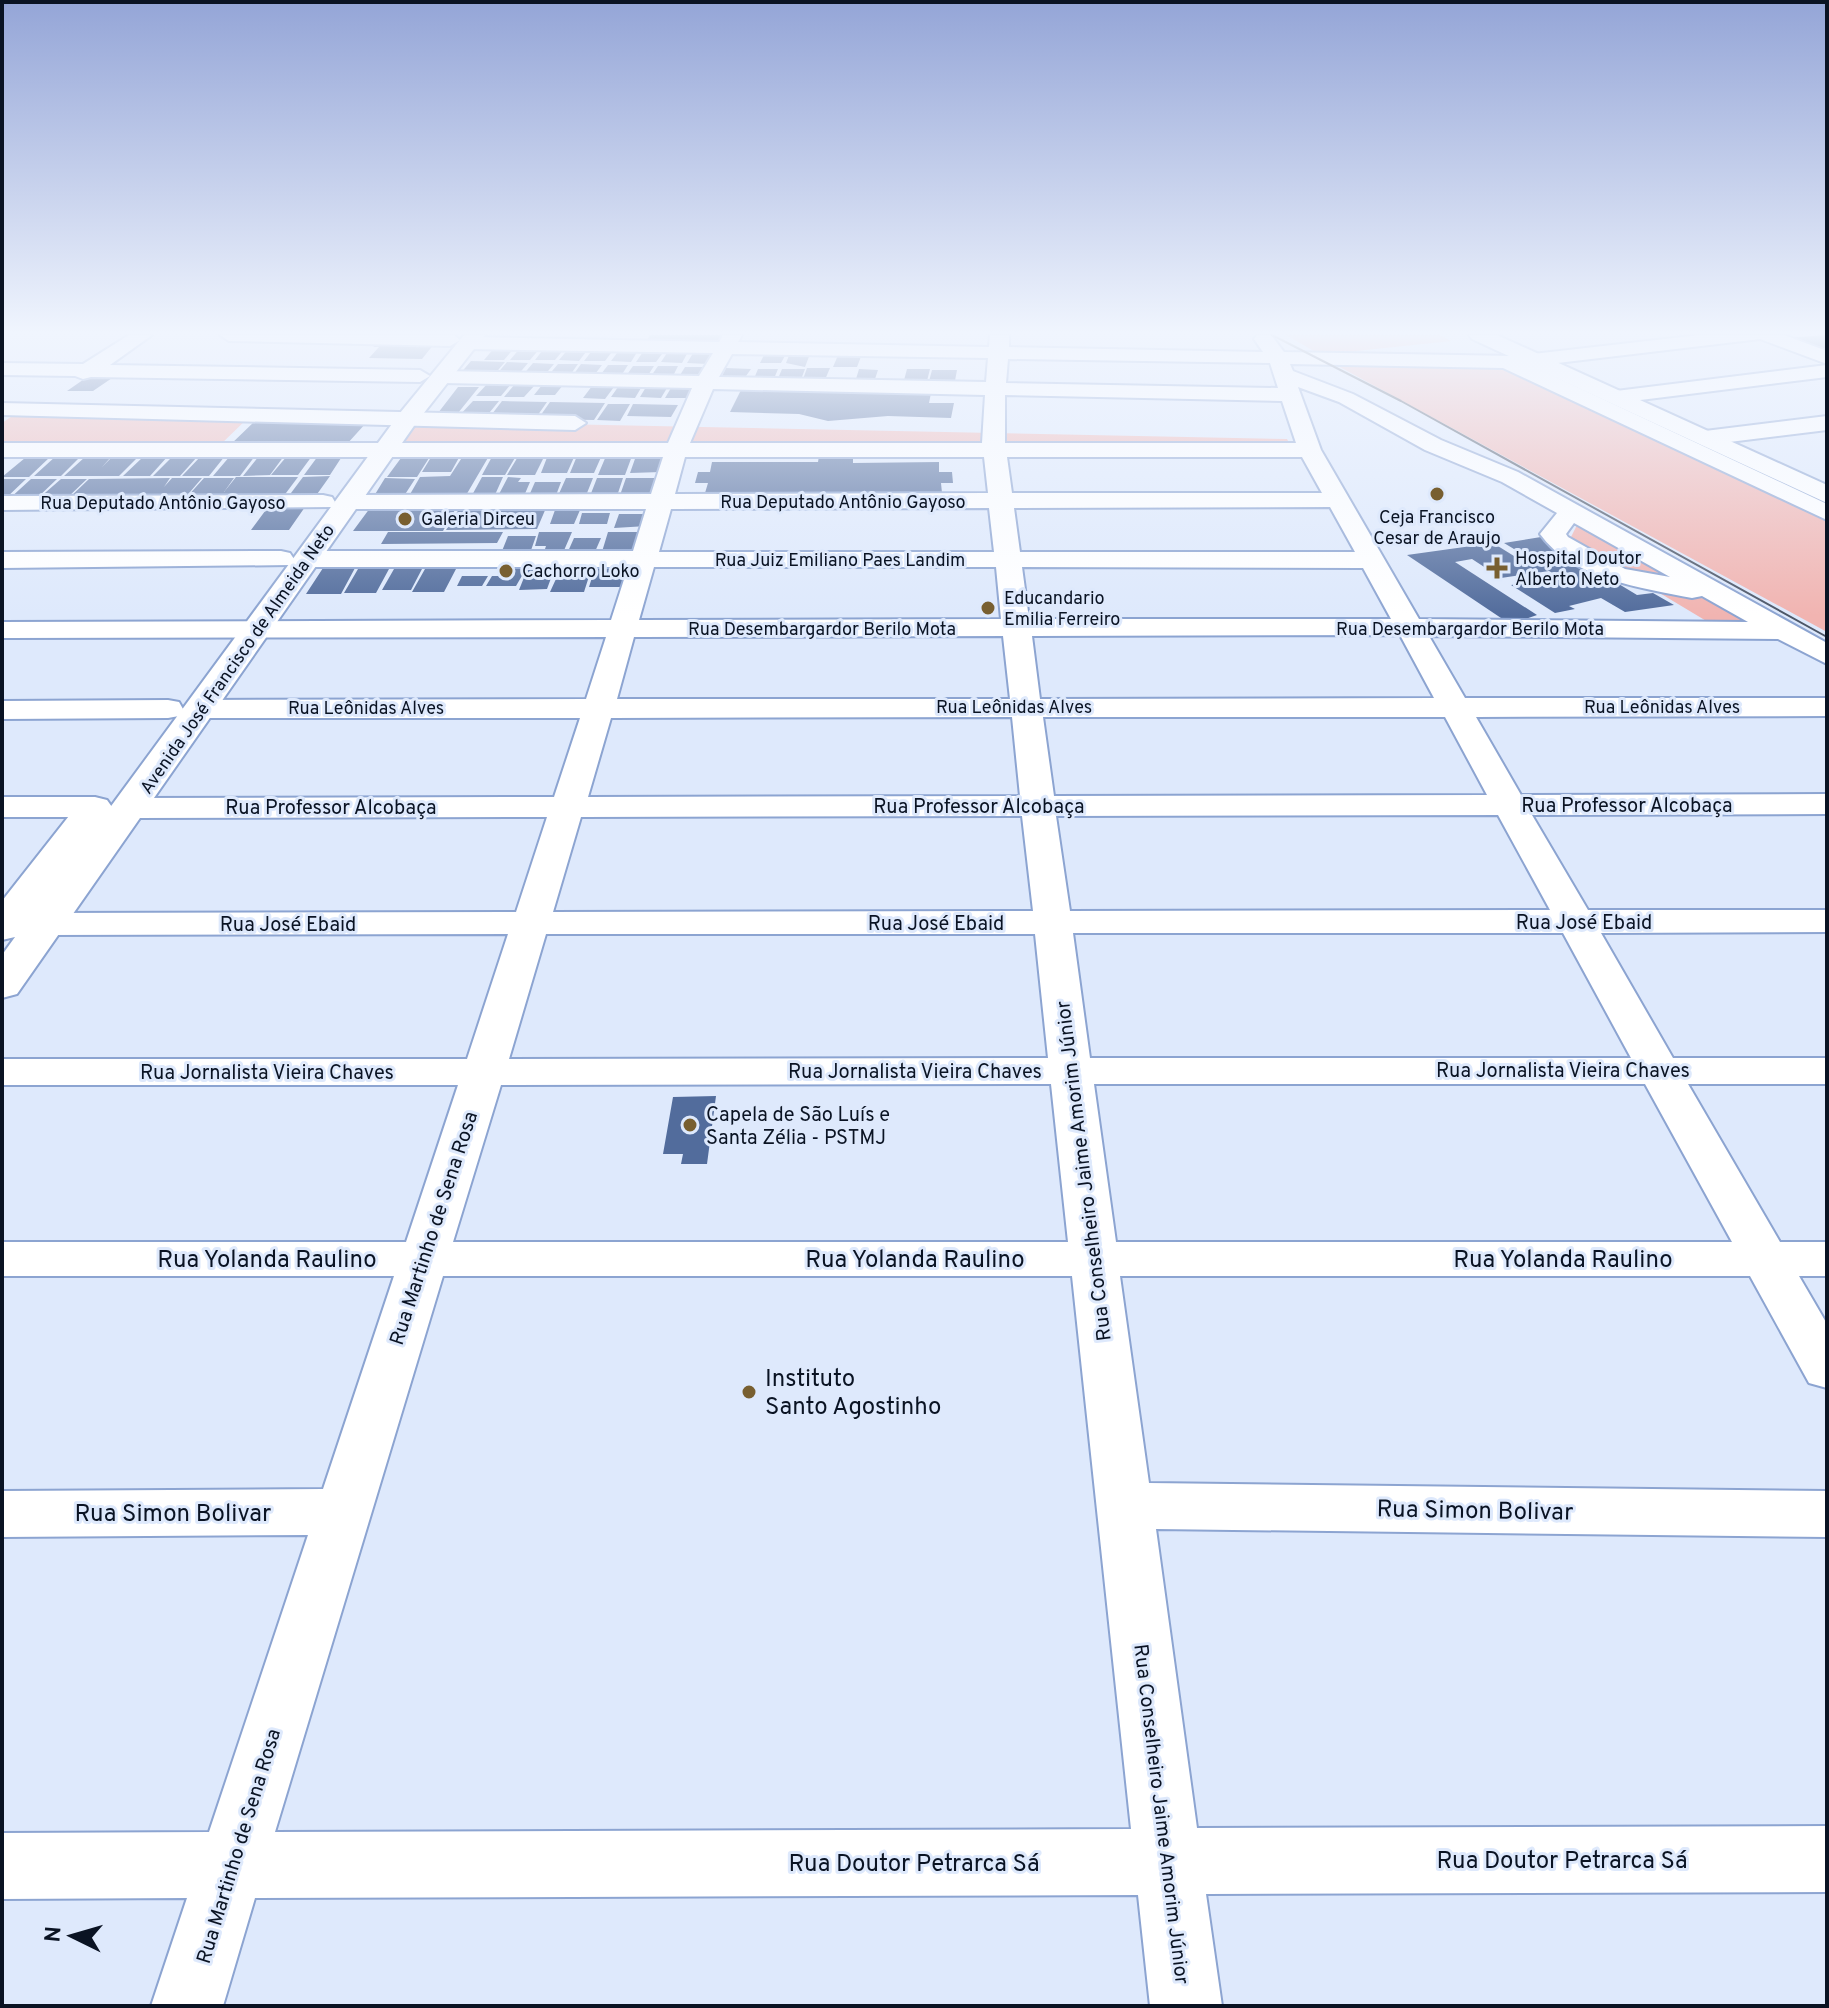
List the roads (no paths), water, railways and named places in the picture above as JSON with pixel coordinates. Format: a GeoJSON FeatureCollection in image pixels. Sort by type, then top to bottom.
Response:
{"type":"FeatureCollection","features":[{"type":"Feature","properties":{"kind":"main road","name":"Avenida José Francisco de Almeida Neto"},"geometry":{"type":"LineString","coordinates":[[2,985],[45,924],[113,807],[390,429]]}},
{"type":"Feature","properties":{"kind":"main road"},"geometry":{"type":"LineString","coordinates":[[1685,429],[1827,495]]}},
{"type":"Feature","properties":{"kind":"main road","name":"Avenida José Francisco de Almeida Neto"},"geometry":{"type":"LineString","coordinates":[[3,925],[113,807]]}},
{"type":"Feature","properties":{"kind":"street","name":"Rua Martinho de Sena Rosa"},"geometry":{"type":"LineString","coordinates":[[187,2006],[599,708],[683,429]]}},
{"type":"Feature","properties":{"kind":"street"},"geometry":{"type":"LineString","coordinates":[[2,450],[375,450],[707,429]]}},
{"type":"Feature","properties":{"kind":"street","name":"Rua Conselheiro Jaime Amorim Júnior"},"geometry":{"type":"LineString","coordinates":[[998,429],[1007,560],[1186,2006]]}},
{"type":"Feature","properties":{"kind":"street"},"geometry":{"type":"LineString","coordinates":[[1219,429],[1306,443]]}},
{"type":"Feature","properties":{"kind":"street"},"geometry":{"type":"LineString","coordinates":[[1301,429],[1827,1369]]}},
{"type":"Feature","properties":{"kind":"street"},"geometry":{"type":"LineString","coordinates":[[1403,429],[1433,445],[1510,477],[1572,510],[1827,655]]}},
{"type":"Feature","properties":{"kind":"street"},"geometry":{"type":"LineString","coordinates":[[1647,429],[1827,513]]}},
{"type":"Feature","properties":{"kind":"street"},"geometry":{"type":"LineString","coordinates":[[1705,438],[1781,429]]}},
{"type":"Feature","properties":{"kind":"street"},"geometry":{"type":"LineString","coordinates":[[1802,484],[1827,481]]}},
{"type":"Feature","properties":{"kind":"street","name":"Rua Deputado Antônio Gayoso"},"geometry":{"type":"LineString","coordinates":[[2,503],[1338,500]]}},
{"type":"Feature","properties":{"kind":"street"},"geometry":{"type":"LineString","coordinates":[[1572,510],[1553,534],[1554,537],[1713,631]]}},
{"type":"Feature","properties":{"kind":"street","name":"Rua Juiz Emiliano Paes Landim"},"geometry":{"type":"LineString","coordinates":[[2,560],[1372,560]]}},
{"type":"Feature","properties":{"kind":"street"},"geometry":{"type":"LineString","coordinates":[[1617,575],[1722,595]]}},
{"type":"Feature","properties":{"kind":"street","name":"Rua Desembargardor Berilo Mota"},"geometry":{"type":"LineString","coordinates":[[2,630],[1410,627],[1786,631]]}},
{"type":"Feature","properties":{"kind":"street","name":"Rua Leônidas Alves"},"geometry":{"type":"LineString","coordinates":[[2,710],[1827,707]]}},
{"type":"Feature","properties":{"kind":"street","name":"Rua Professor Alcobaça"},"geometry":{"type":"LineString","coordinates":[[2,807],[1827,804]]}},
{"type":"Feature","properties":{"kind":"street","name":"Rua José Ebaid"},"geometry":{"type":"LineString","coordinates":[[45,924],[1827,921]]}},
{"type":"Feature","properties":{"kind":"street","name":"Rua Jornalista Vieira Chaves"},"geometry":{"type":"LineString","coordinates":[[2,1072],[1827,1071]]}},
{"type":"Feature","properties":{"kind":"street","name":"Rua Yolanda Raulino"},"geometry":{"type":"LineString","coordinates":[[2,1259],[1827,1259]]}},
{"type":"Feature","properties":{"kind":"street","name":"Rua Simon Bolivar"},"geometry":{"type":"LineString","coordinates":[[1123,1506],[1827,1514]]}},
{"type":"Feature","properties":{"kind":"street","name":"Rua Simon Bolivar"},"geometry":{"type":"LineString","coordinates":[[2,1514],[343,1512]]}},
{"type":"Feature","properties":{"kind":"street","name":"Rua Doutor Petrarca Sá"},"geometry":{"type":"LineString","coordinates":[[2,1866],[1827,1859]]}},
{"type":"Feature","properties":{"kind":"tram line"},"geometry":{"type":"LineString","coordinates":[[1451,429],[1827,637]]}},
{"type":"Feature","properties":{"kind":"place","name":"Ceja Francisco Cesar de Araujo"},"geometry":{"type":"Point","coordinates":[1437,494]}},
{"type":"Feature","properties":{"kind":"place","name":"Galeria Dirceu"},"geometry":{"type":"Point","coordinates":[405,519]}},
{"type":"Feature","properties":{"kind":"place","name":"Hospital Doutor Alberto Neto"},"geometry":{"type":"Point","coordinates":[1497,568]}},
{"type":"Feature","properties":{"kind":"place","name":"Cachorro Loko"},"geometry":{"type":"Point","coordinates":[506,571]}},
{"type":"Feature","properties":{"kind":"place","name":"Educandario Emilia Ferreiro"},"geometry":{"type":"Point","coordinates":[988,608]}},
{"type":"Feature","properties":{"kind":"place","name":"Capela de São Luís e Santa Zélia - PSTMJ"},"geometry":{"type":"Point","coordinates":[690,1125]}},
{"type":"Feature","properties":{"kind":"place","name":"Instituto Santo Agostinho"},"geometry":{"type":"Point","coordinates":[749,1392]}}]}
